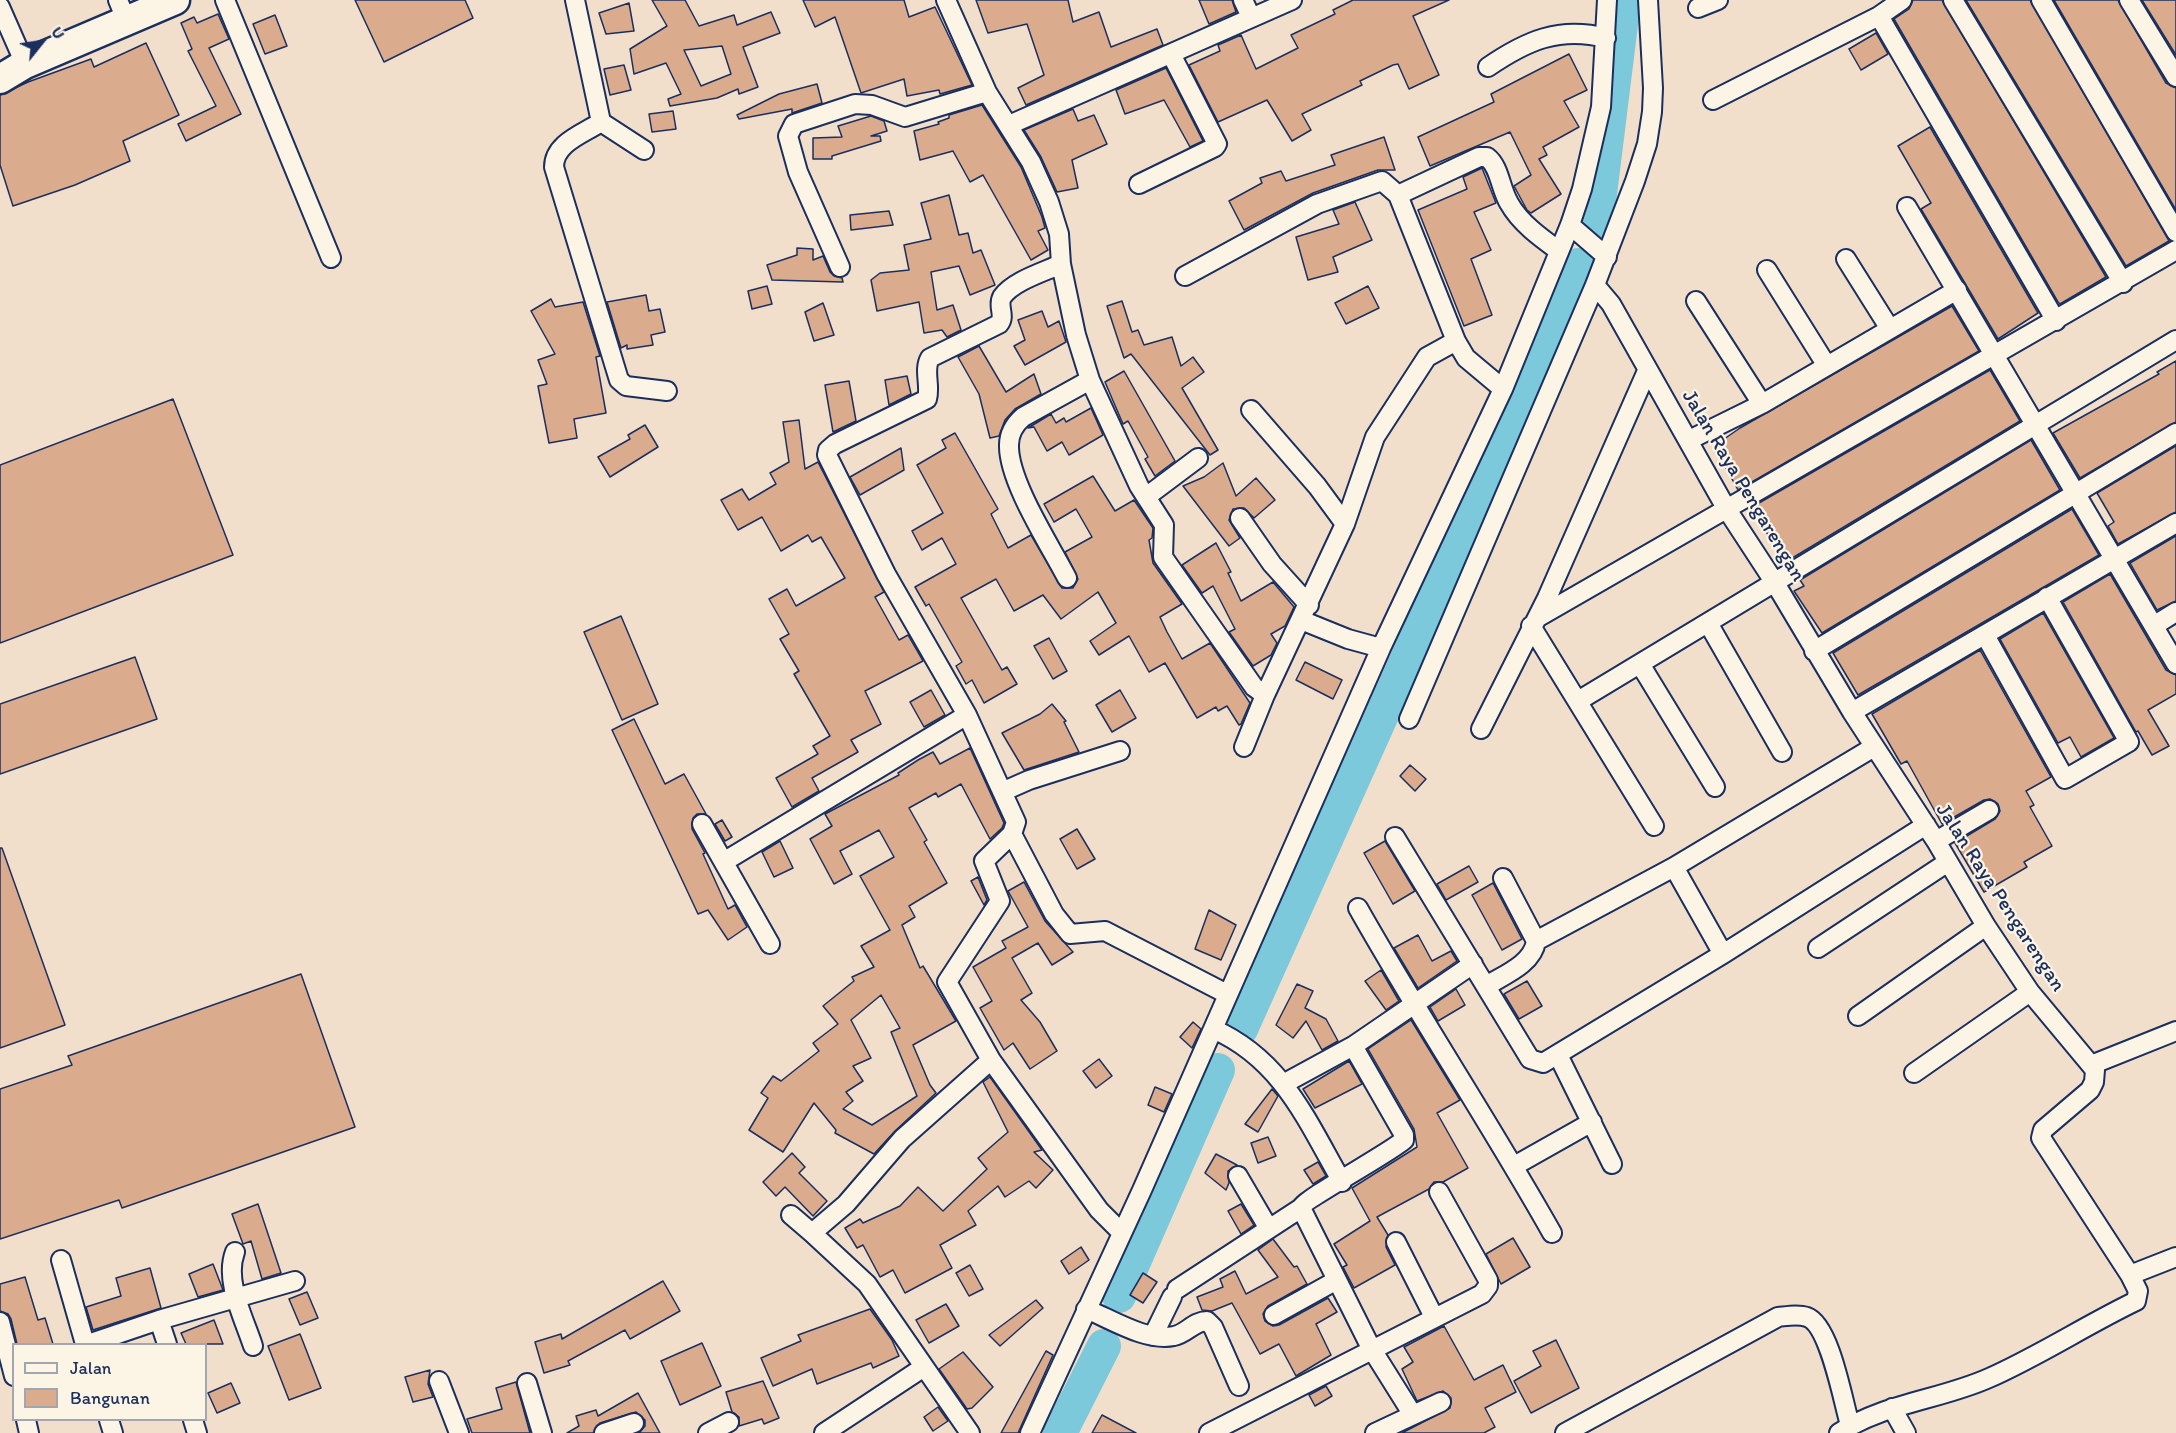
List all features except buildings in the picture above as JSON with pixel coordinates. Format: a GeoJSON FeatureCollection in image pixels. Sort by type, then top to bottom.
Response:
{"type":"FeatureCollection","features":[{"type":"Feature","properties":{"kind":"main road"},"geometry":{"type":"LineString","coordinates":[[0,79],[122,11],[175,0]]}},
{"type":"Feature","properties":{"kind":"street"},"geometry":{"type":"LineString","coordinates":[[225,0],[331,258]]}},
{"type":"Feature","properties":{"kind":"street"},"geometry":{"type":"LineString","coordinates":[[575,0],[601,122],[644,150]]}},
{"type":"Feature","properties":{"kind":"street"},"geometry":{"type":"LineString","coordinates":[[946,0],[987,92],[1009,125],[1049,202],[1059,234],[1061,264],[1076,335],[1090,380],[1146,497],[1164,525],[1163,557],[1254,687],[1265,695]]}},
{"type":"Feature","properties":{"kind":"street"},"geometry":{"type":"LineString","coordinates":[[1243,0],[1251,18]]}},
{"type":"Feature","properties":{"kind":"street"},"geometry":{"type":"LineString","coordinates":[[1009,125],[1292,0]]}},
{"type":"Feature","properties":{"kind":"street"},"geometry":{"type":"LineString","coordinates":[[1409,719],[1595,285],[1582,189],[1601,107],[1607,0]]}},
{"type":"Feature","properties":{"kind":"street"},"geometry":{"type":"LineString","coordinates":[[1030,1433],[1091,1311],[1122,1233],[1220,1032],[1227,994],[1381,648],[1503,389],[1559,251],[1588,240],[1635,181],[1647,144],[1652,112],[1653,88],[1648,0]]}},
{"type":"Feature","properties":{"kind":"street"},"geometry":{"type":"LineString","coordinates":[[1698,8],[1718,0]]}},
{"type":"Feature","properties":{"kind":"street"},"geometry":{"type":"LineString","coordinates":[[1713,100],[1879,16],[1902,0]]}},
{"type":"Feature","properties":{"kind":"street"},"geometry":{"type":"LineString","coordinates":[[1953,0],[2123,283]]}},
{"type":"Feature","properties":{"kind":"street"},"geometry":{"type":"LineString","coordinates":[[2041,0],[2176,232]]}},
{"type":"Feature","properties":{"kind":"street"},"geometry":{"type":"LineString","coordinates":[[2130,0],[2176,76]]}},
{"type":"Feature","properties":{"kind":"street"},"geometry":{"type":"LineString","coordinates":[[0,7],[25,64]]}},
{"type":"Feature","properties":{"kind":"street"},"geometry":{"type":"LineString","coordinates":[[1879,16],[2056,321]]}},
{"type":"Feature","properties":{"kind":"street"},"geometry":{"type":"LineString","coordinates":[[1488,67],[1524,45],[1549,37],[1580,33],[1606,38]]}},
{"type":"Feature","properties":{"kind":"street"},"geometry":{"type":"LineString","coordinates":[[1139,184],[1217,144],[1172,54]]}},
{"type":"Feature","properties":{"kind":"street"},"geometry":{"type":"LineString","coordinates":[[840,267],[798,172],[788,136],[794,124],[855,104],[872,105],[905,117],[987,92]]}},
{"type":"Feature","properties":{"kind":"street"},"geometry":{"type":"LineString","coordinates":[[601,122],[563,145],[557,152],[555,171],[619,380],[626,386],[666,391]]}},
{"type":"Feature","properties":{"kind":"street"},"geometry":{"type":"LineString","coordinates":[[1398,195],[1479,157],[1487,157],[1496,169],[1508,202],[1518,215],[1559,251]]}},
{"type":"Feature","properties":{"kind":"street"},"geometry":{"type":"LineString","coordinates":[[1185,276],[1317,204],[1357,188],[1383,181],[1398,195],[1456,341],[1466,358],[1503,389]]}},
{"type":"Feature","properties":{"kind":"street"},"geometry":{"type":"LineString","coordinates":[[1906,207],[2115,557],[2176,664]]}},
{"type":"Feature","properties":{"kind":"street"},"geometry":{"type":"LineString","coordinates":[[1534,622],[1726,508],[2123,283],[2176,250]]}},
{"type":"Feature","properties":{"kind":"street"},"geometry":{"type":"LineString","coordinates":[[1846,259],[1890,329]]}},
{"type":"Feature","properties":{"kind":"street"},"geometry":{"type":"LineString","coordinates":[[1061,264],[1016,286],[1004,295],[1000,303],[1003,318],[999,324],[930,358],[927,364],[929,392],[927,399],[828,450],[827,455],[886,574],[967,715],[1004,791],[1016,822],[1012,834],[984,861],[1000,901],[947,982],[991,1060],[1099,1210],[1122,1233]]}},
{"type":"Feature","properties":{"kind":"street"},"geometry":{"type":"LineString","coordinates":[[1767,270],[1827,366]]}},
{"type":"Feature","properties":{"kind":"street","name":"Jalan Raya Pengarengan"},"geometry":{"type":"LineString","coordinates":[[1595,285],[1611,304],[1726,508],[1775,583],[1852,712],[1936,841],[1986,926],[2030,992],[2091,1065]]}},
{"type":"Feature","properties":{"kind":"street"},"geometry":{"type":"LineString","coordinates":[[1689,440],[1762,404],[1957,290]]}},
{"type":"Feature","properties":{"kind":"street"},"geometry":{"type":"LineString","coordinates":[[1696,302],[1762,404]]}},
{"type":"Feature","properties":{"kind":"street"},"geometry":{"type":"LineString","coordinates":[[1578,701],[2176,340]]}},
{"type":"Feature","properties":{"kind":"street"},"geometry":{"type":"LineString","coordinates":[[1244,747],[1265,695],[1345,524],[1375,437],[1427,357],[1456,341]]}},
{"type":"Feature","properties":{"kind":"street"},"geometry":{"type":"LineString","coordinates":[[1481,729],[1534,622],[1647,371]]}},
{"type":"Feature","properties":{"kind":"street"},"geometry":{"type":"LineString","coordinates":[[1067,578],[1015,477],[1008,445],[1016,423],[1023,417],[1090,380]]}},
{"type":"Feature","properties":{"kind":"street"},"geometry":{"type":"LineString","coordinates":[[1251,410],[1317,486],[1345,524]]}},
{"type":"Feature","properties":{"kind":"street"},"geometry":{"type":"LineString","coordinates":[[1814,651],[2176,433]]}},
{"type":"Feature","properties":{"kind":"street"},"geometry":{"type":"LineString","coordinates":[[1146,497],[1198,458]]}},
{"type":"Feature","properties":{"kind":"street"},"geometry":{"type":"LineString","coordinates":[[1240,518],[1305,612],[1348,639],[1381,648]]}},
{"type":"Feature","properties":{"kind":"street"},"geometry":{"type":"LineString","coordinates":[[1852,712],[2176,523]]}},
{"type":"Feature","properties":{"kind":"street"},"geometry":{"type":"LineString","coordinates":[[1985,635],[2065,779],[2129,742],[2047,597]]}},
{"type":"Feature","properties":{"kind":"street"},"geometry":{"type":"LineString","coordinates":[[2155,625],[2176,612]]}},
{"type":"Feature","properties":{"kind":"street"},"geometry":{"type":"LineString","coordinates":[[1534,622],[1578,701],[1654,826]]}},
{"type":"Feature","properties":{"kind":"street"},"geometry":{"type":"LineString","coordinates":[[1708,623],[1782,752]]}},
{"type":"Feature","properties":{"kind":"street"},"geometry":{"type":"LineString","coordinates":[[1640,664],[1715,787]]}},
{"type":"Feature","properties":{"kind":"street"},"geometry":{"type":"LineString","coordinates":[[725,861],[967,715]]}},
{"type":"Feature","properties":{"kind":"street"},"geometry":{"type":"LineString","coordinates":[[1536,941],[1674,867],[1875,747]]}},
{"type":"Feature","properties":{"kind":"street"},"geometry":{"type":"LineString","coordinates":[[1004,791],[1040,776],[1120,751]]}},
{"type":"Feature","properties":{"kind":"street"},"geometry":{"type":"LineString","coordinates":[[1936,841],[1989,810]]}},
{"type":"Feature","properties":{"kind":"street"},"geometry":{"type":"LineString","coordinates":[[702,824],[725,861],[770,945]]}},
{"type":"Feature","properties":{"kind":"street"},"geometry":{"type":"LineString","coordinates":[[1395,837],[1530,1059],[1543,1063],[1723,954],[1926,825]]}},
{"type":"Feature","properties":{"kind":"street"},"geometry":{"type":"LineString","coordinates":[[1012,834],[1054,914],[1070,934],[1105,931],[1227,994]]}},
{"type":"Feature","properties":{"kind":"street"},"geometry":{"type":"LineString","coordinates":[[1818,948],[1948,862]]}},
{"type":"Feature","properties":{"kind":"street"},"geometry":{"type":"LineString","coordinates":[[1674,867],[1723,954]]}},
{"type":"Feature","properties":{"kind":"street"},"geometry":{"type":"LineString","coordinates":[[1486,986],[1528,960],[1534,951],[1536,941],[1503,878]]}},
{"type":"Feature","properties":{"kind":"street"},"geometry":{"type":"LineString","coordinates":[[1358,908],[1414,1006],[1479,1106],[1552,1233]]}},
{"type":"Feature","properties":{"kind":"street"},"geometry":{"type":"LineString","coordinates":[[1858,1016],[1986,926]]}},
{"type":"Feature","properties":{"kind":"street"},"geometry":{"type":"LineString","coordinates":[[1285,1083],[1353,1046],[1473,964]]}},
{"type":"Feature","properties":{"kind":"street"},"geometry":{"type":"LineString","coordinates":[[1914,1073],[2030,992]]}},
{"type":"Feature","properties":{"kind":"street"},"geometry":{"type":"LineString","coordinates":[[1565,1433],[1779,1317],[1795,1315],[1809,1317],[1821,1329],[1845,1429],[1892,1408],[1940,1397],[1988,1379],[2136,1301],[2138,1291],[2130,1275],[2041,1138],[2043,1130],[2090,1090],[2094,1082],[2095,1070],[2091,1065],[2176,1031]]}},
{"type":"Feature","properties":{"kind":"street"},"geometry":{"type":"LineString","coordinates":[[1220,1032],[1247,1047],[1285,1083],[1342,1182]]}},
{"type":"Feature","properties":{"kind":"street"},"geometry":{"type":"LineString","coordinates":[[1153,1336],[1174,1293],[1301,1208],[1307,1200],[1342,1182],[1400,1144],[1404,1137],[1353,1046]]}},
{"type":"Feature","properties":{"kind":"street"},"geometry":{"type":"LineString","coordinates":[[1558,1055],[1612,1164]]}},
{"type":"Feature","properties":{"kind":"street"},"geometry":{"type":"LineString","coordinates":[[812,1233],[846,1204],[902,1139],[991,1060]]}},
{"type":"Feature","properties":{"kind":"street"},"geometry":{"type":"LineString","coordinates":[[1514,1166],[1592,1122]]}},
{"type":"Feature","properties":{"kind":"street"},"geometry":{"type":"LineString","coordinates":[[1238,1176],[1269,1229]]}},
{"type":"Feature","properties":{"kind":"street"},"geometry":{"type":"LineString","coordinates":[[1209,1433],[1482,1293],[1488,1286],[1488,1280],[1439,1192]]}},
{"type":"Feature","properties":{"kind":"street"},"geometry":{"type":"LineString","coordinates":[[1301,1208],[1371,1348],[1413,1415]]}},
{"type":"Feature","properties":{"kind":"street"},"geometry":{"type":"LineString","coordinates":[[791,1215],[867,1284],[970,1433]]}},
{"type":"Feature","properties":{"kind":"street"},"geometry":{"type":"LineString","coordinates":[[1396,1242],[1434,1317]]}},
{"type":"Feature","properties":{"kind":"street"},"geometry":{"type":"LineString","coordinates":[[235,1252],[231,1263],[237,1298],[253,1346]]}},
{"type":"Feature","properties":{"kind":"street"},"geometry":{"type":"LineString","coordinates":[[2130,1275],[2176,1257]]}},
{"type":"Feature","properties":{"kind":"street"},"geometry":{"type":"LineString","coordinates":[[60,1260],[86,1343]]}},
{"type":"Feature","properties":{"kind":"street"},"geometry":{"type":"LineString","coordinates":[[89,1343],[159,1320],[295,1281]]}},
{"type":"Feature","properties":{"kind":"street"},"geometry":{"type":"LineString","coordinates":[[1274,1315],[1337,1281]]}},
{"type":"Feature","properties":{"kind":"street"},"geometry":{"type":"LineString","coordinates":[[1091,1311],[1153,1336],[1177,1336],[1200,1321],[1207,1321],[1213,1327],[1239,1386]]}},
{"type":"Feature","properties":{"kind":"street"},"geometry":{"type":"LineString","coordinates":[[159,1320],[167,1343]]}},
{"type":"Feature","properties":{"kind":"street"},"geometry":{"type":"LineString","coordinates":[[0,1322],[9,1369]]}},
{"type":"Feature","properties":{"kind":"street"},"geometry":{"type":"LineString","coordinates":[[824,1433],[924,1366]]}},
{"type":"Feature","properties":{"kind":"street"},"geometry":{"type":"LineString","coordinates":[[439,1381],[459,1433]]}},
{"type":"Feature","properties":{"kind":"street"},"geometry":{"type":"LineString","coordinates":[[527,1383],[542,1433]]}},
{"type":"Feature","properties":{"kind":"street"},"geometry":{"type":"LineString","coordinates":[[1375,1433],[1441,1402]]}},
{"type":"Feature","properties":{"kind":"street"},"geometry":{"type":"LineString","coordinates":[[1892,1408],[1906,1433]]}},
{"type":"Feature","properties":{"kind":"street"},"geometry":{"type":"LineString","coordinates":[[708,1433],[729,1422]]}},
{"type":"Feature","properties":{"kind":"street"},"geometry":{"type":"LineString","coordinates":[[604,1433],[634,1423]]}},
{"type":"Feature","properties":{"kind":"waterway"},"geometry":{"type":"LineString","coordinates":[[1591,224],[1600,194],[1624,0]]}},
{"type":"Feature","properties":{"kind":"waterway"},"geometry":{"type":"LineString","coordinates":[[1241,1029],[1437,592],[1578,265]]}},
{"type":"Feature","properties":{"kind":"waterway"},"geometry":{"type":"LineString","coordinates":[[1119,1296],[1218,1070]]}},
{"type":"Feature","properties":{"kind":"waterway"},"geometry":{"type":"LineString","coordinates":[[1060,1433],[1104,1346]]}}]}
